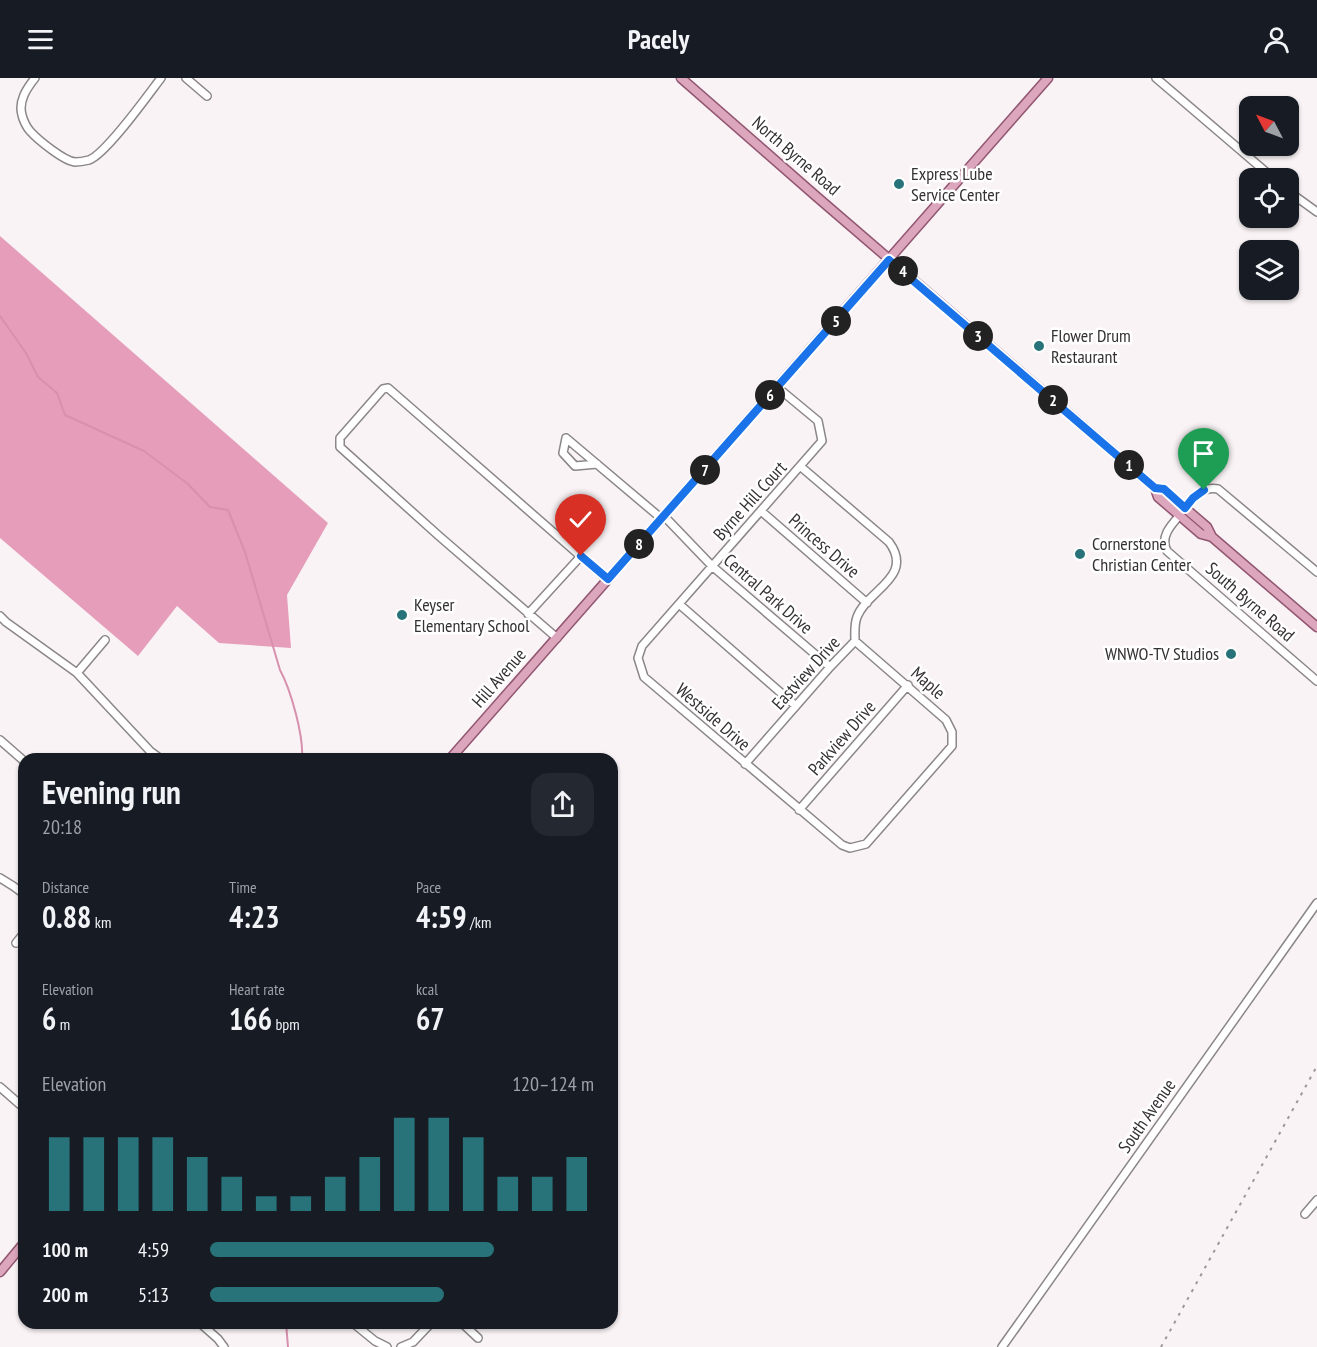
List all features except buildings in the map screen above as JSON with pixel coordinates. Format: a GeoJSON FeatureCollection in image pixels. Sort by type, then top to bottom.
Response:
{"type":"FeatureCollection","features":[{"type":"Feature","properties":{"kind":"main road","name":"North Byrne Road"},"geometry":{"type":"LineString","coordinates":[[681,78],[889,260]]}},
{"type":"Feature","properties":{"kind":"main road","name":"Hill Avenue"},"geometry":{"type":"LineString","coordinates":[[455,753],[1048,78]]}},
{"type":"Feature","properties":{"kind":"main road","name":"South Byrne Road"},"geometry":{"type":"LineString","coordinates":[[889,260],[1155,488],[1158,497],[1182,512],[1201,534],[1212,537],[1317,627]]}},
{"type":"Feature","properties":{"kind":"main road"},"geometry":{"type":"LineString","coordinates":[[0,1272],[18,1250]]}},
{"type":"Feature","properties":{"kind":"street"},"geometry":{"type":"LineString","coordinates":[[35,78],[22,99],[21,115],[29,130],[63,159],[75,162],[90,160],[102,151],[161,78]]}},
{"type":"Feature","properties":{"kind":"street"},"geometry":{"type":"LineString","coordinates":[[186,78],[207,96]]}},
{"type":"Feature","properties":{"kind":"street"},"geometry":{"type":"LineString","coordinates":[[1156,78],[1261,168]]}},
{"type":"Feature","properties":{"kind":"street"},"geometry":{"type":"LineString","coordinates":[[1299,199],[1317,212]]}},
{"type":"Feature","properties":{"kind":"street","name":"Byrne Hill Court"},"geometry":{"type":"LineString","coordinates":[[652,635],[822,441],[818,422],[777,387]]}},
{"type":"Feature","properties":{"kind":"street"},"geometry":{"type":"LineString","coordinates":[[556,638],[439,537],[340,447],[340,438],[383,389],[388,388],[608,579]]}},
{"type":"Feature","properties":{"kind":"street","name":"Central Park Drive"},"geometry":{"type":"LineString","coordinates":[[597,464],[575,466],[563,453],[566,438],[663,517],[712,566],[830,668]]}},
{"type":"Feature","properties":{"kind":"street","name":"Eastview Drive"},"geometry":{"type":"LineString","coordinates":[[745,764],[855,641],[857,616],[893,574],[898,563],[895,551],[889,542],[800,466]]}},
{"type":"Feature","properties":{"kind":"street","name":"South Byrne Road"},"geometry":{"type":"LineString","coordinates":[[1317,572],[1218,489],[1208,489],[1193,498],[1164,538],[1167,551],[1317,681]]}},
{"type":"Feature","properties":{"kind":"street","name":"Princess Drive"},"geometry":{"type":"LineString","coordinates":[[761,512],[867,603]]}},
{"type":"Feature","properties":{"kind":"street"},"geometry":{"type":"LineString","coordinates":[[528,614],[581,556]]}},
{"type":"Feature","properties":{"kind":"street"},"geometry":{"type":"LineString","coordinates":[[679,604],[796,706]]}},
{"type":"Feature","properties":{"kind":"street"},"geometry":{"type":"LineString","coordinates":[[0,616],[77,674],[153,753]]}},
{"type":"Feature","properties":{"kind":"street","name":"Westside Drive"},"geometry":{"type":"LineString","coordinates":[[652,635],[642,646],[638,658],[644,677],[836,840]]}},
{"type":"Feature","properties":{"kind":"street"},"geometry":{"type":"LineString","coordinates":[[77,674],[105,640]]}},
{"type":"Feature","properties":{"kind":"street","name":"Maple"},"geometry":{"type":"LineString","coordinates":[[836,840],[850,848],[866,844],[952,746],[952,732],[946,720],[855,641]]}},
{"type":"Feature","properties":{"kind":"street","name":"Parkview Drive"},"geometry":{"type":"LineString","coordinates":[[799,810],[908,685]]}},
{"type":"Feature","properties":{"kind":"street"},"geometry":{"type":"LineString","coordinates":[[0,740],[18,756]]}},
{"type":"Feature","properties":{"kind":"street"},"geometry":{"type":"LineString","coordinates":[[0,878],[18,890]]}},
{"type":"Feature","properties":{"kind":"street","name":"South Avenue"},"geometry":{"type":"LineString","coordinates":[[1002,1347],[1317,903]]}},
{"type":"Feature","properties":{"kind":"street"},"geometry":{"type":"LineString","coordinates":[[0,1087],[18,1103]]}},
{"type":"Feature","properties":{"kind":"street"},"geometry":{"type":"LineString","coordinates":[[1305,1214],[1317,1200]]}},
{"type":"Feature","properties":{"kind":"street"},"geometry":{"type":"LineString","coordinates":[[207,1329],[224,1347]]}},
{"type":"Feature","properties":{"kind":"street"},"geometry":{"type":"LineString","coordinates":[[360,1329],[387,1347]]}},
{"type":"Feature","properties":{"kind":"street"},"geometry":{"type":"LineString","coordinates":[[401,1347],[413,1342],[425,1329]]}},
{"type":"Feature","properties":{"kind":"street"},"geometry":{"type":"LineString","coordinates":[[468,1329],[478,1338]]}},
{"type":"Feature","properties":{"kind":"shaded area"},"geometry":{"type":"Polygon","coordinates":[[[0,236],[328,523],[287,595],[291,648],[219,643],[177,606],[138,656],[0,538],[0,236]]]}},
{"type":"Feature","properties":{"kind":"waterway"},"geometry":{"type":"LineString","coordinates":[[0,316],[26,353],[38,377],[57,393],[65,415],[144,451],[188,484],[210,507],[228,510],[245,552],[280,670],[292,701],[299,726],[302,753]]}},
{"type":"Feature","properties":{"kind":"waterway"},"geometry":{"type":"LineString","coordinates":[[286,1329],[288,1347]]}},
{"type":"Feature","properties":{"kind":"railway"},"geometry":{"type":"LineString","coordinates":[[1161,1347],[1317,1066]]}},
{"type":"Feature","properties":{"kind":"place","name":"Express Lube Service Center"},"geometry":{"type":"Point","coordinates":[899,184]}},
{"type":"Feature","properties":{"kind":"place","name":"Flower Drum Restaurant"},"geometry":{"type":"Point","coordinates":[1039,346]}},
{"type":"Feature","properties":{"kind":"place","name":"Cornerstone Christian Center"},"geometry":{"type":"Point","coordinates":[1080,554]}},
{"type":"Feature","properties":{"kind":"place","name":"Keyser Elementary School"},"geometry":{"type":"Point","coordinates":[402,615]}},
{"type":"Feature","properties":{"kind":"place","name":"WNWO-TV Studios"},"geometry":{"type":"Point","coordinates":[1231,654]}},
{"type":"Feature","properties":{"kind":"route"},"geometry":{"type":"LineString","coordinates":[[581,556],[608,579],[889,260],[1155,488],[1164,489],[1185,508],[1204,490]]}}]}
